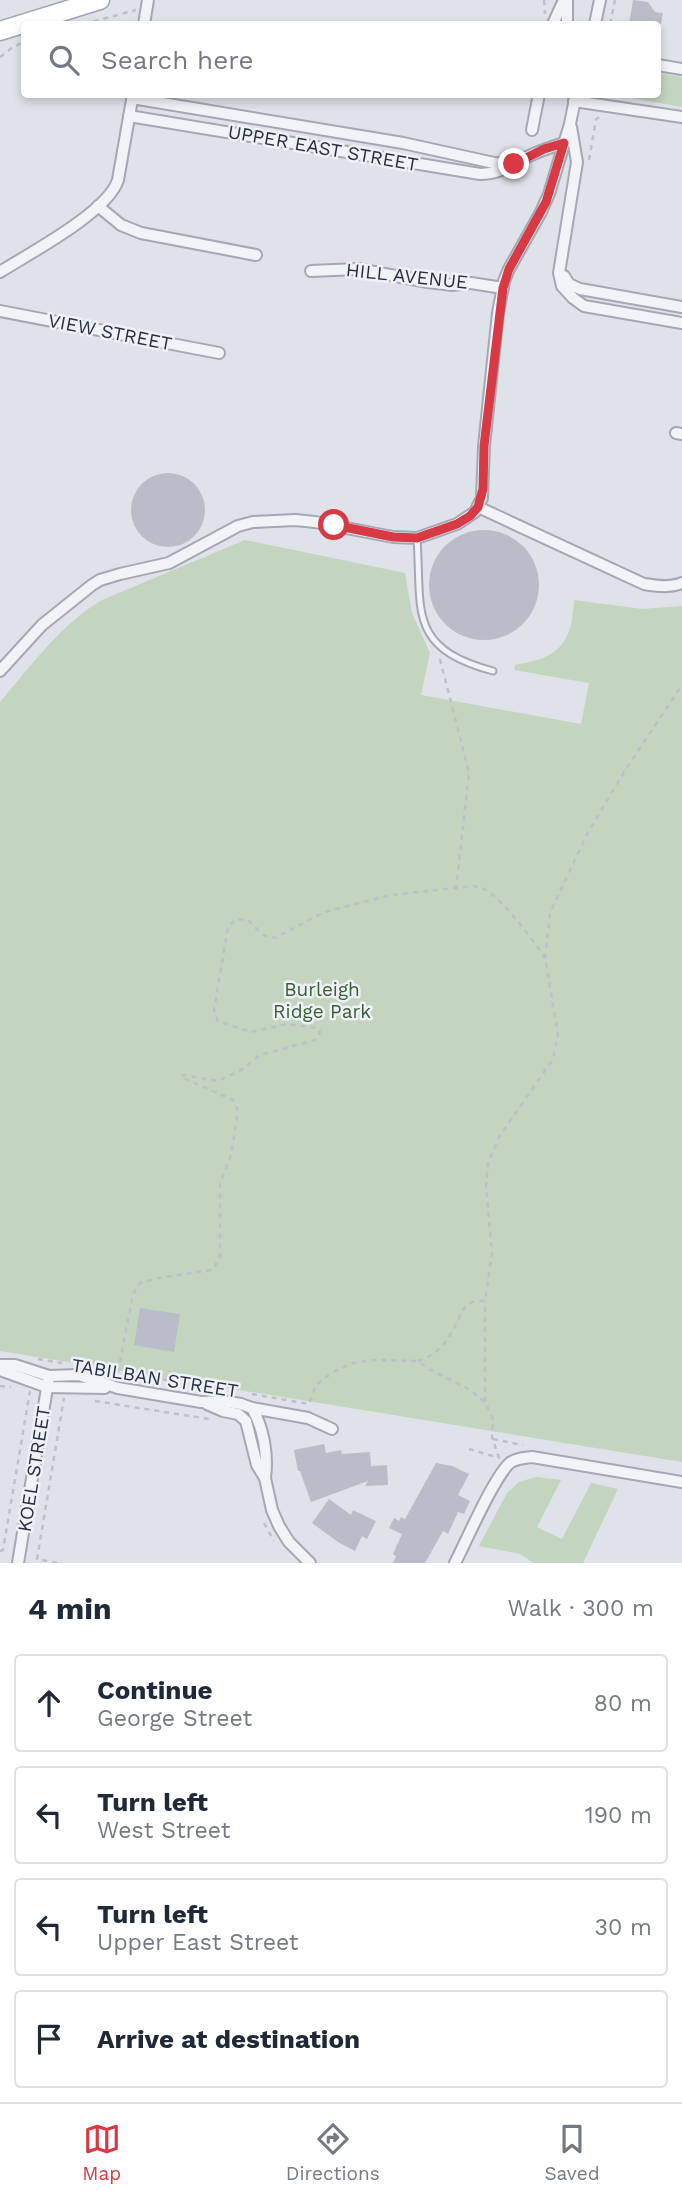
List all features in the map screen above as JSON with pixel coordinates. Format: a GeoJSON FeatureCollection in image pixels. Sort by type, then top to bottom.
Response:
{"type":"FeatureCollection","features":[{"type":"Feature","properties":{"kind":"main road"},"geometry":{"type":"LineString","coordinates":[[32,21],[100,0]]}},
{"type":"Feature","properties":{"kind":"main road"},"geometry":{"type":"LineString","coordinates":[[0,31],[21,24]]}},
{"type":"Feature","properties":{"kind":"street"},"geometry":{"type":"LineString","coordinates":[[144,21],[148,0]]}},
{"type":"Feature","properties":{"kind":"street"},"geometry":{"type":"LineString","coordinates":[[548,20],[566,0]]}},
{"type":"Feature","properties":{"kind":"street"},"geometry":{"type":"LineString","coordinates":[[566,0],[567,21]]}},
{"type":"Feature","properties":{"kind":"street"},"geometry":{"type":"LineString","coordinates":[[596,21],[600,0]]}},
{"type":"Feature","properties":{"kind":"street"},"geometry":{"type":"LineString","coordinates":[[661,66],[682,69]]}},
{"type":"Feature","properties":{"kind":"street"},"geometry":{"type":"LineString","coordinates":[[0,272],[108,198],[117,185],[133,98]]}},
{"type":"Feature","properties":{"kind":"street","name":"UPPER EAST STREET"},"geometry":{"type":"LineString","coordinates":[[145,98],[403,142],[494,163],[514,164]]}},
{"type":"Feature","properties":{"kind":"street"},"geometry":{"type":"LineString","coordinates":[[532,130],[538,98]]}},
{"type":"Feature","properties":{"kind":"street"},"geometry":{"type":"LineString","coordinates":[[0,671],[42,625],[100,580],[169,564],[238,526],[253,522],[295,520],[393,537],[417,538],[457,524],[470,516],[478,507],[483,489],[484,446],[503,288],[509,269],[546,202],[570,124],[575,98]]}},
{"type":"Feature","properties":{"kind":"street"},"geometry":{"type":"LineString","coordinates":[[580,98],[682,117]]}},
{"type":"Feature","properties":{"kind":"street","name":"UPPER EAST STREET"},"geometry":{"type":"LineString","coordinates":[[129,116],[467,173],[498,173],[544,149],[564,143]]}},
{"type":"Feature","properties":{"kind":"street"},"geometry":{"type":"LineString","coordinates":[[570,124],[577,162],[560,260],[561,283],[569,295],[582,305],[682,323]]}},
{"type":"Feature","properties":{"kind":"street"},"geometry":{"type":"LineString","coordinates":[[98,206],[121,225],[141,233],[256,255]]}},
{"type":"Feature","properties":{"kind":"street"},"geometry":{"type":"LineString","coordinates":[[560,260],[564,276],[569,284],[576,288],[682,307]]}},
{"type":"Feature","properties":{"kind":"street","name":"HILL AVENUE"},"geometry":{"type":"LineString","coordinates":[[311,271],[350,269],[452,285],[471,282],[503,288]]}},
{"type":"Feature","properties":{"kind":"street","name":"VIEW STREET"},"geometry":{"type":"LineString","coordinates":[[0,311],[219,353]]}},
{"type":"Feature","properties":{"kind":"street"},"geometry":{"type":"LineString","coordinates":[[478,507],[637,581],[658,586],[682,583]]}},
{"type":"Feature","properties":{"kind":"street","name":"TABILBAN STREET"},"geometry":{"type":"LineString","coordinates":[[0,1368],[48,1381],[118,1388],[201,1402],[241,1404],[309,1418],[332,1429]]}},
{"type":"Feature","properties":{"kind":"street","name":"KOEL STREET"},"geometry":{"type":"LineString","coordinates":[[18,1563],[48,1381]]}},
{"type":"Feature","properties":{"kind":"street"},"geometry":{"type":"LineString","coordinates":[[201,1402],[243,1417],[246,1421],[257,1465],[265,1478],[272,1510],[279,1526],[289,1542],[310,1563]]}},
{"type":"Feature","properties":{"kind":"street"},"geometry":{"type":"LineString","coordinates":[[243,1417],[252,1408],[258,1420],[265,1448],[265,1478]]}},
{"type":"Feature","properties":{"kind":"street"},"geometry":{"type":"LineString","coordinates":[[456,1563],[498,1479],[512,1461],[532,1457],[682,1482]]}},
{"type":"Feature","properties":{"kind":"lane"},"geometry":{"type":"LineString","coordinates":[[417,538],[418,587],[426,628],[438,646],[453,657],[493,671]]}},
{"type":"Feature","properties":{"kind":"path"},"geometry":{"type":"LineString","coordinates":[[544,0],[548,20]]}},
{"type":"Feature","properties":{"kind":"path"},"geometry":{"type":"LineString","coordinates":[[611,21],[615,0]]}},
{"type":"Feature","properties":{"kind":"path"},"geometry":{"type":"LineString","coordinates":[[95,21],[136,10]]}},
{"type":"Feature","properties":{"kind":"path"},"geometry":{"type":"LineString","coordinates":[[0,57],[21,43]]}},
{"type":"Feature","properties":{"kind":"path"},"geometry":{"type":"LineString","coordinates":[[587,172],[596,119],[601,116]]}},
{"type":"Feature","properties":{"kind":"path"},"geometry":{"type":"LineString","coordinates":[[438,646],[470,773],[456,890]]}},
{"type":"Feature","properties":{"kind":"path"},"geometry":{"type":"LineString","coordinates":[[499,1458],[493,1439],[493,1419],[485,1402],[485,1301],[492,1253],[486,1185],[488,1164],[499,1137],[553,1059],[558,1035],[545,958],[550,913],[586,836],[624,772],[682,685]]}},
{"type":"Feature","properties":{"kind":"path"},"geometry":{"type":"LineString","coordinates":[[118,1372],[133,1294],[140,1283],[212,1270],[220,1258],[220,1184],[231,1155],[237,1111],[233,1100],[181,1077],[184,1075],[218,1081],[241,1070],[260,1055],[315,1040],[320,1032],[318,1028],[287,1024],[251,1032],[218,1021],[214,1010],[228,926],[236,919],[248,920],[263,935],[275,938],[324,912],[391,895],[456,890],[473,886],[485,889],[514,917],[545,958]]}},
{"type":"Feature","properties":{"kind":"path"},"geometry":{"type":"LineString","coordinates":[[418,1361],[430,1358],[440,1350],[463,1309],[475,1301],[485,1301]]}},
{"type":"Feature","properties":{"kind":"path","name":"TABILBAN STREET"},"geometry":{"type":"LineString","coordinates":[[27,1357],[69,1364]]}},
{"type":"Feature","properties":{"kind":"path","name":"TABILBAN STREET"},"geometry":{"type":"LineString","coordinates":[[246,1393],[309,1404],[316,1385],[332,1372],[353,1363],[374,1360],[418,1361]]}},
{"type":"Feature","properties":{"kind":"path"},"geometry":{"type":"LineString","coordinates":[[418,1361],[467,1388],[485,1402]]}},
{"type":"Feature","properties":{"kind":"path","name":"TABILBAN STREET"},"geometry":{"type":"LineString","coordinates":[[96,1369],[221,1389]]}},
{"type":"Feature","properties":{"kind":"path","name":"KOEL STREET"},"geometry":{"type":"LineString","coordinates":[[0,1551],[3,1550],[30,1391]]}},
{"type":"Feature","properties":{"kind":"path","name":"KOEL STREET"},"geometry":{"type":"LineString","coordinates":[[57,1563],[37,1559],[60,1419],[67,1397]]}},
{"type":"Feature","properties":{"kind":"path","name":"TABILBAN STREET"},"geometry":{"type":"LineString","coordinates":[[92,1400],[218,1420]]}},
{"type":"Feature","properties":{"kind":"path"},"geometry":{"type":"LineString","coordinates":[[493,1439],[518,1444]]}},
{"type":"Feature","properties":{"kind":"path"},"geometry":{"type":"LineString","coordinates":[[469,1449],[512,1461]]}},
{"type":"Feature","properties":{"kind":"green space"},"geometry":{"type":"Polygon","coordinates":[[[661,74],[682,77],[682,107],[632,98],[661,98],[661,74]]]}},
{"type":"Feature","properties":{"kind":"green space","name":"Burleigh Ridge Park"},"geometry":{"type":"Polygon","coordinates":[[[245,540],[405,573],[412,613],[430,653],[421,695],[581,724],[589,683],[514,670],[515,665],[542,658],[560,647],[570,628],[574,600],[642,609],[682,606],[682,1462],[0,1351],[0,702],[47,646],[73,621],[102,600],[245,540]]]}},
{"type":"Feature","properties":{"kind":"green space"},"geometry":{"type":"Polygon","coordinates":[[[536,1477],[561,1480],[537,1527],[562,1539],[591,1483],[618,1489],[583,1563],[534,1563],[520,1554],[479,1546],[507,1493],[519,1482],[536,1477]]]}},
{"type":"Feature","properties":{"kind":"building"},"geometry":{"type":"Polygon","coordinates":[[[633,0],[648,2],[655,12],[663,13],[661,24],[661,21],[630,21],[633,0]]]}},
{"type":"Feature","properties":{"kind":"building"},"geometry":{"type":"Polygon","coordinates":[[[168,473],[182,476],[194,484],[202,496],[205,510],[202,524],[194,536],[182,544],[168,547],[154,544],[142,536],[134,524],[131,510],[134,496],[142,484],[154,476],[168,473]]]}},
{"type":"Feature","properties":{"kind":"building"},"geometry":{"type":"Polygon","coordinates":[[[484,530],[505,534],[523,546],[535,564],[539,585],[535,606],[523,624],[505,636],[484,640],[463,636],[445,624],[433,606],[429,585],[433,564],[445,546],[463,534],[484,530]]]}},
{"type":"Feature","properties":{"kind":"building"},"geometry":{"type":"Polygon","coordinates":[[[140,1308],[180,1314],[174,1352],[134,1345],[140,1308]]]}},
{"type":"Feature","properties":{"kind":"building"},"geometry":{"type":"Polygon","coordinates":[[[324,1444],[326,1453],[341,1450],[342,1454],[370,1452],[371,1466],[387,1465],[388,1485],[365,1486],[368,1481],[311,1502],[298,1471],[294,1450],[324,1444]]]}},
{"type":"Feature","properties":{"kind":"building"},"geometry":{"type":"Polygon","coordinates":[[[436,1463],[452,1466],[469,1474],[458,1495],[470,1501],[464,1514],[458,1512],[448,1534],[443,1531],[425,1563],[393,1563],[396,1556],[393,1554],[402,1534],[389,1528],[394,1518],[399,1521],[401,1517],[405,1519],[436,1463]]]}},
{"type":"Feature","properties":{"kind":"building"},"geometry":{"type":"Polygon","coordinates":[[[329,1499],[351,1515],[353,1510],[376,1521],[367,1539],[362,1536],[355,1551],[312,1523],[329,1499]]]}},
{"type":"Feature","properties":{"kind":"route"},"geometry":{"type":"LineString","coordinates":[[334,525],[393,537],[417,538],[457,524],[478,507],[482,498],[484,446],[503,288],[509,269],[546,202],[564,143],[544,149],[514,164]]}}]}
